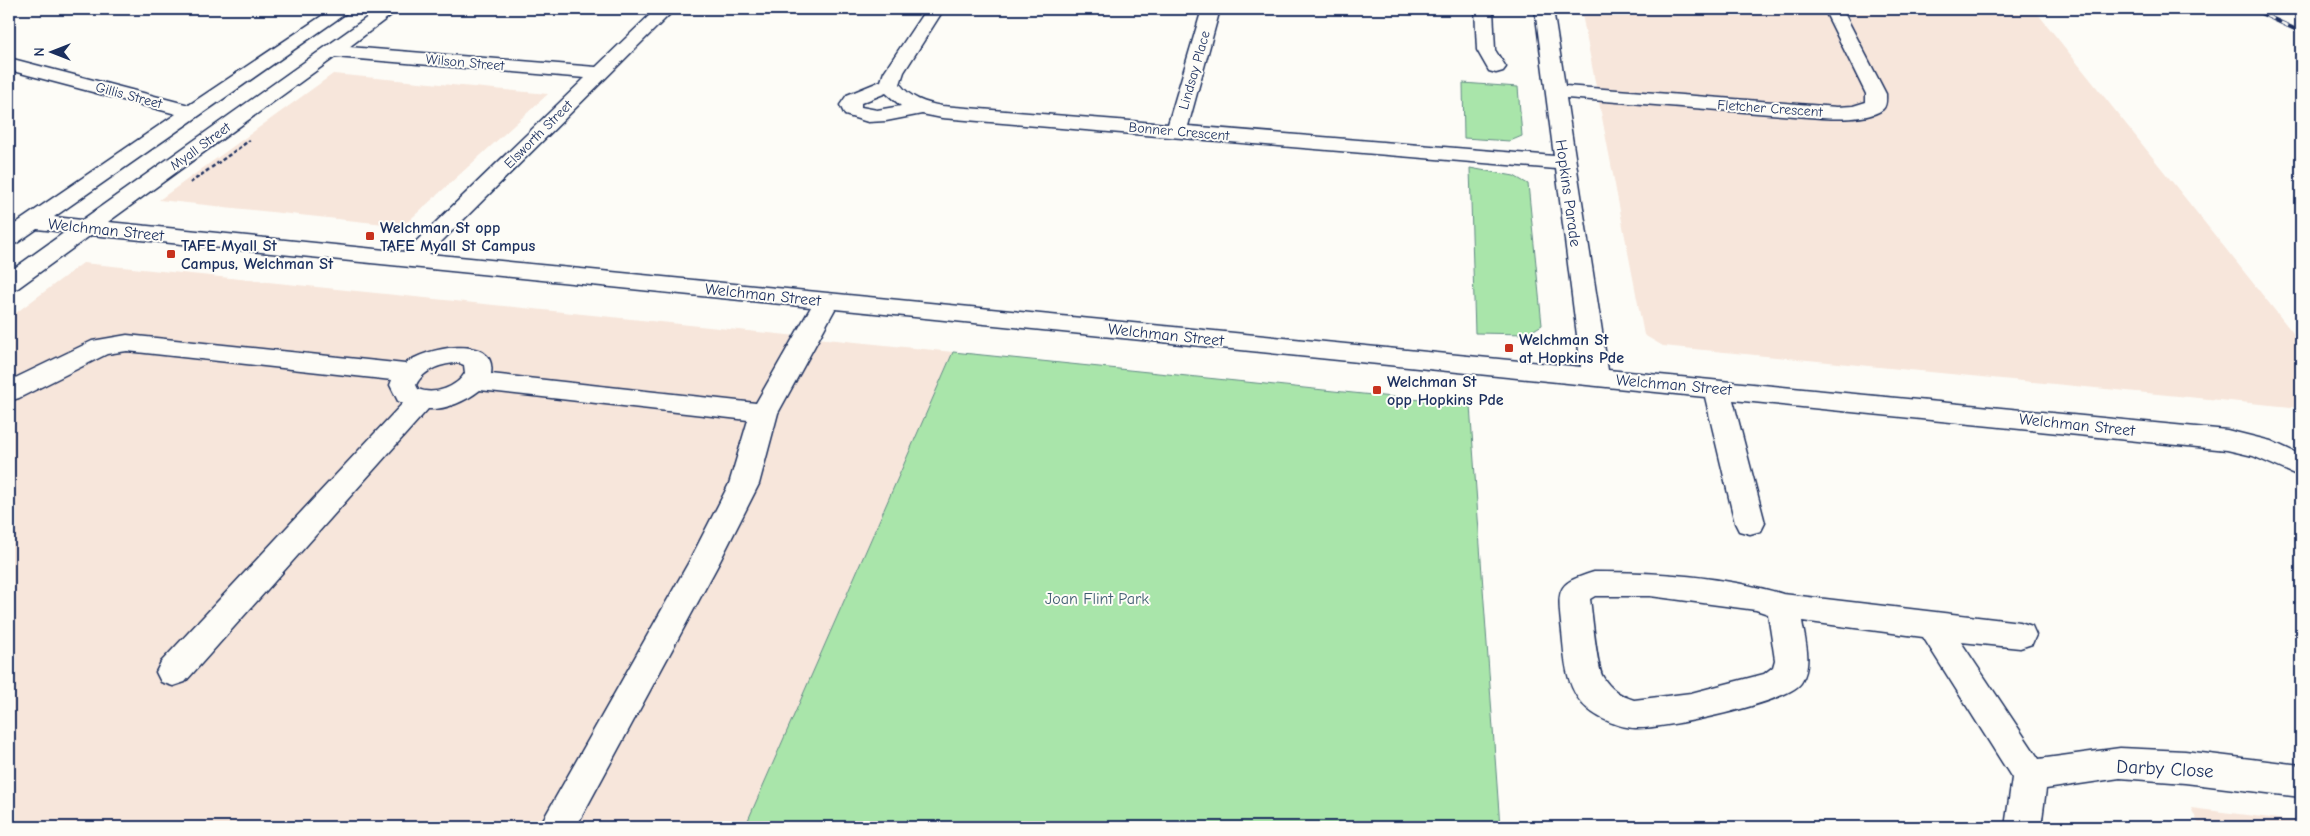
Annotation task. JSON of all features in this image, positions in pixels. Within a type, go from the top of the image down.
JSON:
[{"type":"street","name":"Myall Street","points":[[9,238],[343,9]]},
{"type":"street","name":"Myall Street","points":[[9,282],[390,9]]},
{"type":"street","name":"Elsworth Street","points":[[411,259],[666,9]]},
{"type":"street","points":[[921,108],[872,116],[860,116],[852,112],[850,105],[854,99],[890,84],[894,72],[935,9]]},
{"type":"street","name":"Lindsay Place","points":[[1176,131],[1211,9]]},
{"type":"street","points":[[1484,9],[1486,50],[1496,67]]},
{"type":"street","name":"Hopkins Parade","points":[[1544,9],[1596,377]]},
{"type":"street","name":"Fletcher Crescent","points":[[1556,91],[1813,112],[1841,113],[1863,111],[1876,105],[1876,94],[1833,9]]},
{"type":"street","name":"Wilson Street","points":[[331,51],[599,74]]},
{"type":"street","name":"Gillis Street","points":[[9,64],[192,112]]},
{"type":"street","name":"Bonner Crescent","points":[[890,84],[896,94],[906,102],[921,108],[952,113],[1565,163]]},
{"type":"street","name":"Welchman Street","points":[[33,222],[2227,440],[2261,448],[2299,465]]},
{"type":"street","points":[[557,827],[704,563],[744,484],[764,413],[827,301]]},
{"type":"street","points":[[9,392],[101,347],[127,343],[410,373]]},
{"type":"street","points":[[463,355],[477,361],[480,367],[479,374],[474,381],[450,396],[421,400],[413,398],[404,390],[403,385],[410,373],[428,361],[440,357],[463,355]]},
{"type":"street","points":[[474,381],[764,413]]},
{"type":"street","points":[[1716,388],[1750,524]]},
{"type":"street","points":[[173,672],[421,400]]},
{"type":"street","points":[[1783,606],[1792,660],[1788,675],[1774,685],[1691,707],[1634,714],[1618,709],[1601,700],[1585,680],[1574,597],[1580,589],[1594,584],[1650,584],[1756,598],[1783,606],[1880,617],[1933,626],[2020,635]]},
{"type":"street","points":[[1933,626],[2030,776],[2023,827]]},
{"type":"street","name":"Darby Close","points":[[2030,776],[2120,763],[2185,767],[2301,781]]},
{"type":"shaded area","points":[[1581,9],[2034,9],[2301,343],[2301,408],[1663,346],[1644,335]]},
{"type":"shaded area","points":[[333,74],[548,94],[403,226],[159,200]]},
{"type":"shaded area","points":[[83,263],[953,352],[745,827],[9,827],[9,318]]},
{"type":"shaded area","points":[[2191,808],[2301,822],[2301,827],[2200,827]]},
{"type":"green space","points":[[1463,83],[1518,87],[1522,136],[1510,141],[1464,138]]},
{"type":"green space","points":[[1470,168],[1514,176],[1528,184],[1542,325],[1527,334],[1475,333]]},
{"type":"green space","name":"Joan Flint Park","points":[[953,352],[1470,405],[1500,827],[745,827]]},
{"type":"railway","points":[[2252,9],[2301,32]]},
{"type":"place","name":"Welchman St opp TAFE Myall St Campus","points":[[370,236]]},
{"type":"place","name":"TAFE Myall St Campus, Welchman St","points":[[171,254]]},
{"type":"place","name":"Welchman St at Hopkins Pde","points":[[1509,348]]},
{"type":"place","name":"Welchman St opp Hopkins Pde","points":[[1377,390]]}]
